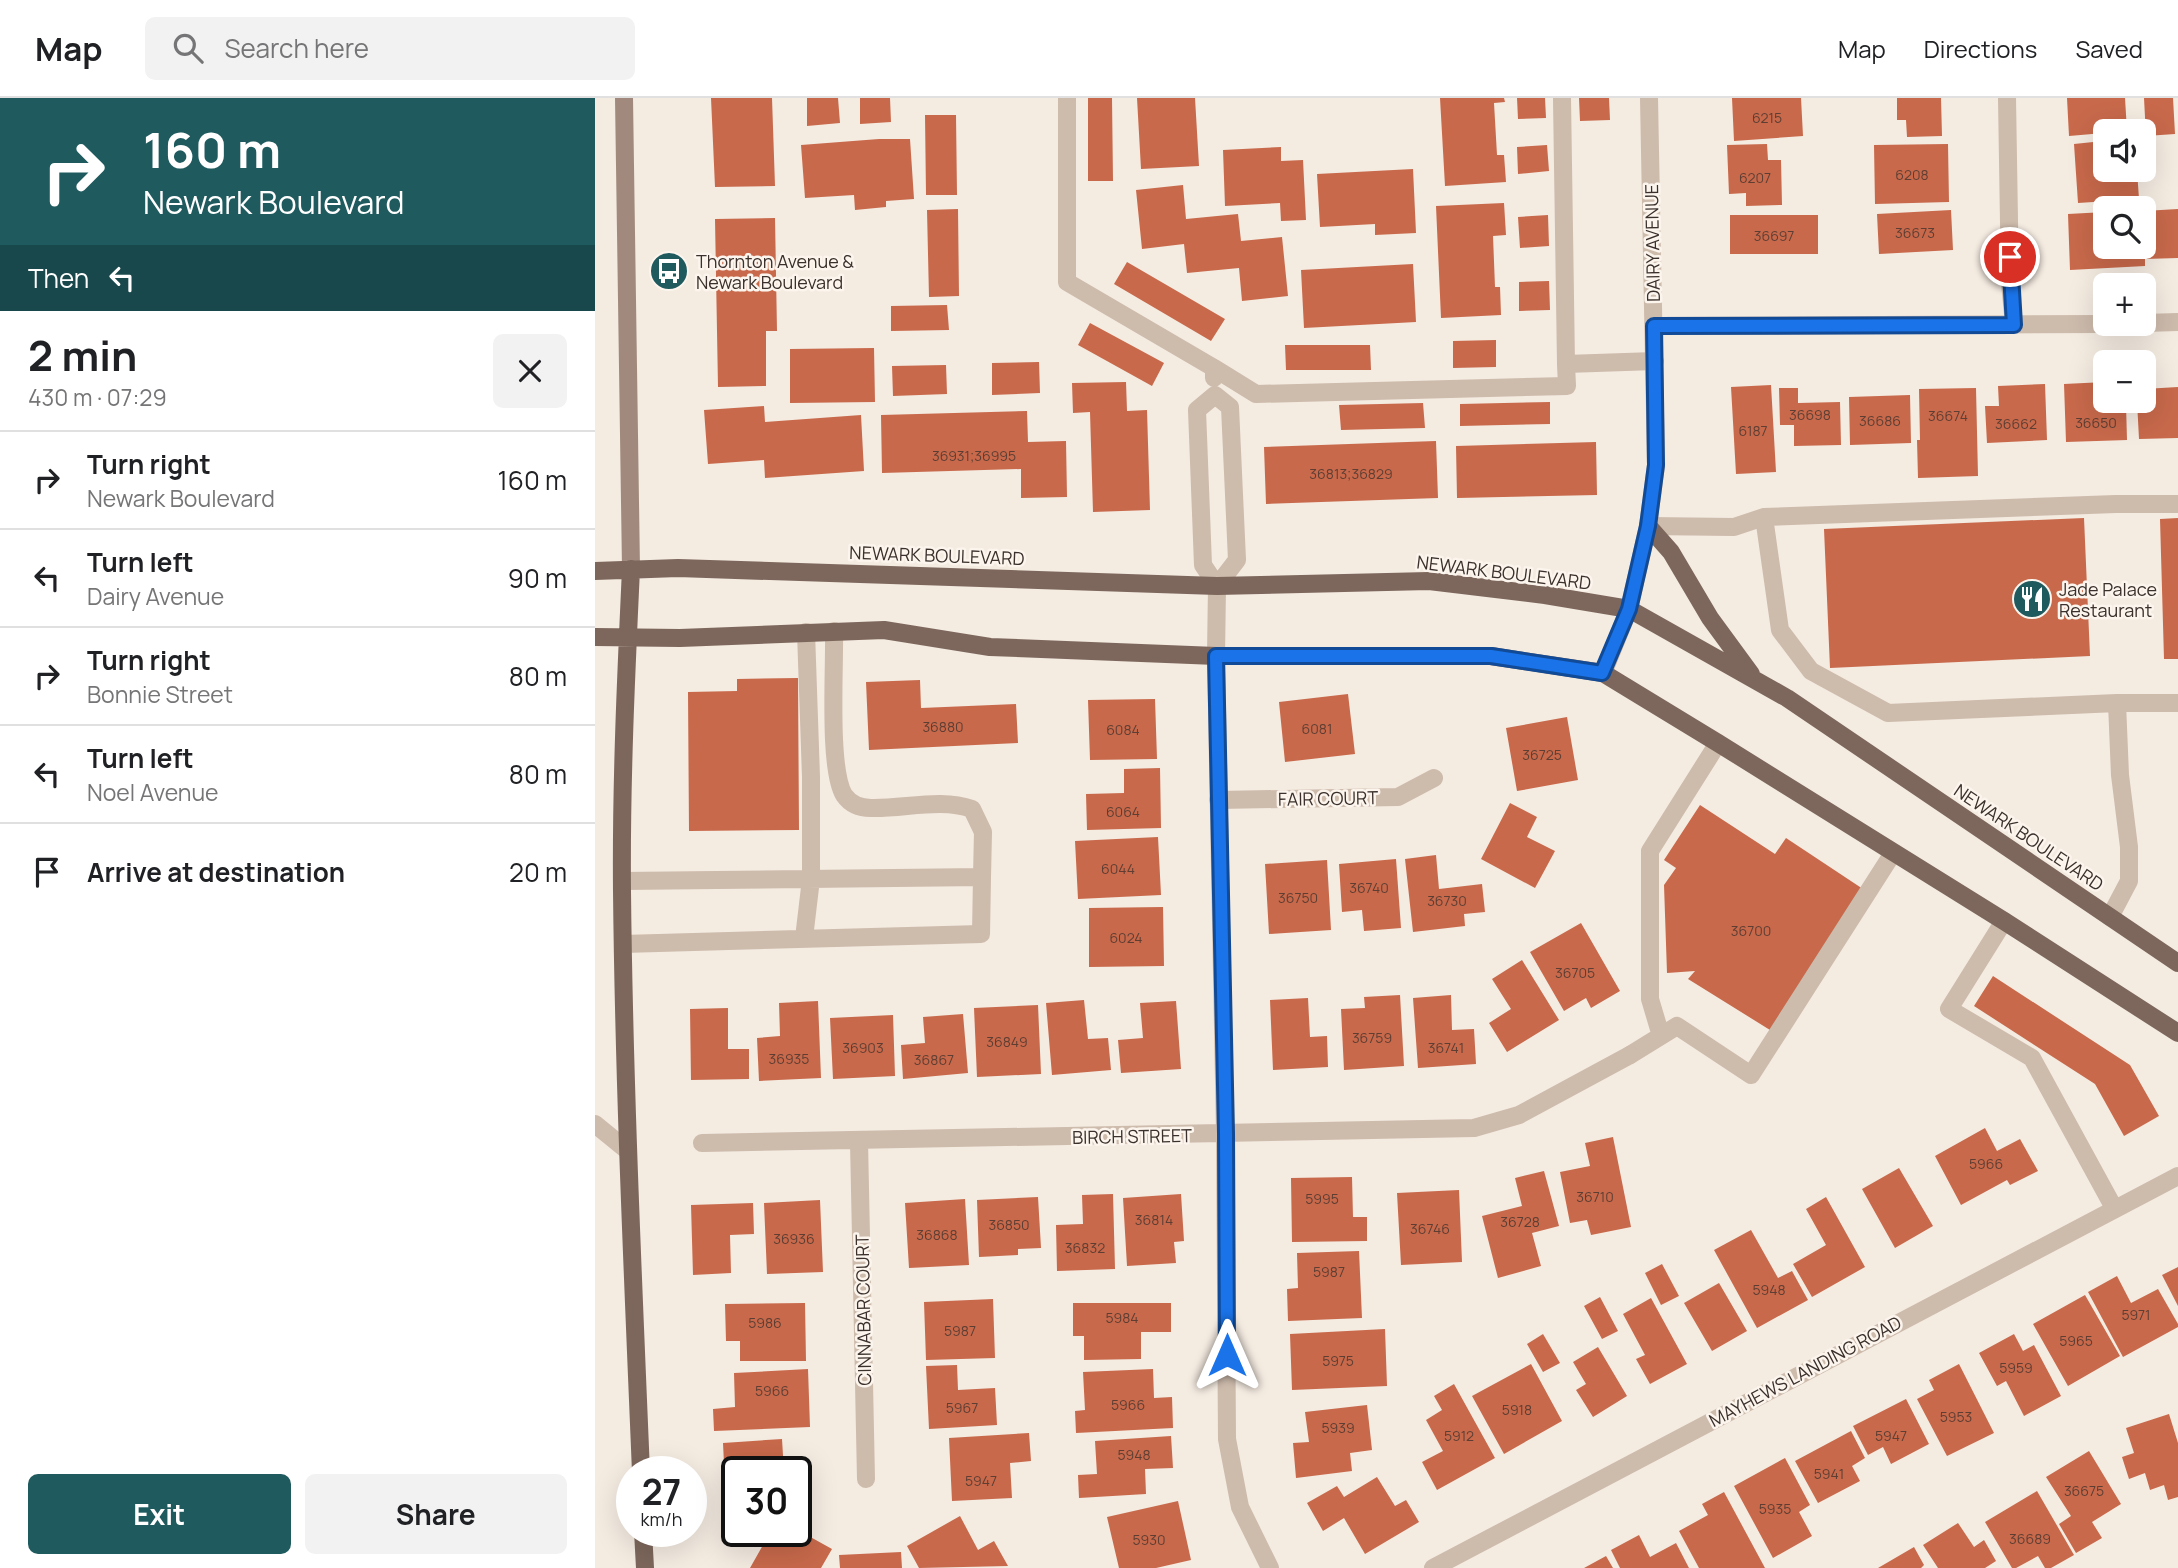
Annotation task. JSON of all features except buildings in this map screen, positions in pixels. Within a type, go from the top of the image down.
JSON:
[{"type":"main road","points":[[624,98],[631,569],[622,881],[628,1151],[640,1456]]},
{"type":"main road","points":[[1648,526],[1671,552],[1710,618],[1755,680]]},
{"type":"main road","name":"NEWARK BOULEVARD","points":[[595,571],[678,568],[850,572],[1217,586],[1429,581],[1545,595],[1629,609],[1787,698],[2178,963]]},
{"type":"main road","points":[[595,637],[680,638],[884,630],[990,647],[1216,656],[1491,656],[1602,673],[2004,921],[2178,1034]]},
{"type":"main road","points":[[644,1547],[645,1568]]},
{"type":"street","points":[[1067,98],[1067,282],[1256,394],[1567,386],[1562,98]]},
{"type":"street","name":"DAIRY AVENUE","points":[[1602,673],[1629,609],[1648,526],[1656,465],[1649,98]]},
{"type":"street","points":[[2007,98],[2010,284],[2014,325]]},
{"type":"street","points":[[2156,323],[2178,322]]},
{"type":"street","points":[[1654,326],[2093,324]]},
{"type":"street","points":[[1566,364],[1655,361]]},
{"type":"street","points":[[1214,368],[1215,395],[1230,407],[1237,559],[1217,586]]},
{"type":"street","points":[[1215,395],[1197,410],[1203,565],[1217,586],[1218,800],[1226,1133],[1227,1439],[1240,1507],[1270,1568]]},
{"type":"street","points":[[1648,526],[1734,527],[1764,517],[2178,504]]},
{"type":"street","points":[[1764,517],[1780,630],[1811,671],[1888,713],[2117,703],[2178,703]]},
{"type":"street","points":[[623,944],[981,934],[983,832],[972,809],[957,804],[869,808],[853,806],[844,794],[835,769],[834,631]]},
{"type":"street","points":[[804,938],[811,879],[806,632]]},
{"type":"street","points":[[2110,917],[2129,881],[2129,846],[2120,775],[2117,703]]},
{"type":"street","points":[[1718,743],[1650,851],[1650,999],[1661,1036],[1678,1026],[1751,1075],[1893,853]]},
{"type":"street","name":"FAIR COURT","points":[[1218,800],[1398,796],[1434,778]]},
{"type":"street","points":[[622,881],[982,877]]},
{"type":"street","points":[[2004,921],[1949,1009],[2032,1058],[2114,1208]]},
{"type":"street","name":"BIRCH STREET","points":[[702,1143],[1473,1128],[1519,1115],[1661,1036]]},
{"type":"street","points":[[595,1124],[628,1151]]},
{"type":"street","name":"CINNABAR COURT","points":[[859,1141],[866,1479]]},
{"type":"street","name":"MAYHEWS LANDING ROAD","points":[[1433,1568],[2178,1175]]},
{"type":"place","name":"Thornton Avenue & Newark Boulevard","points":[[669,271]]},
{"type":"place","name":"Jade Palace Restaurant","points":[[2032,599]]},
{"type":"route","points":[[1227,1355],[1226,1133],[1216,656],[1491,656],[1602,673],[1629,609],[1648,526],[1656,465],[1654,326],[2014,325],[2010,257]]}]
